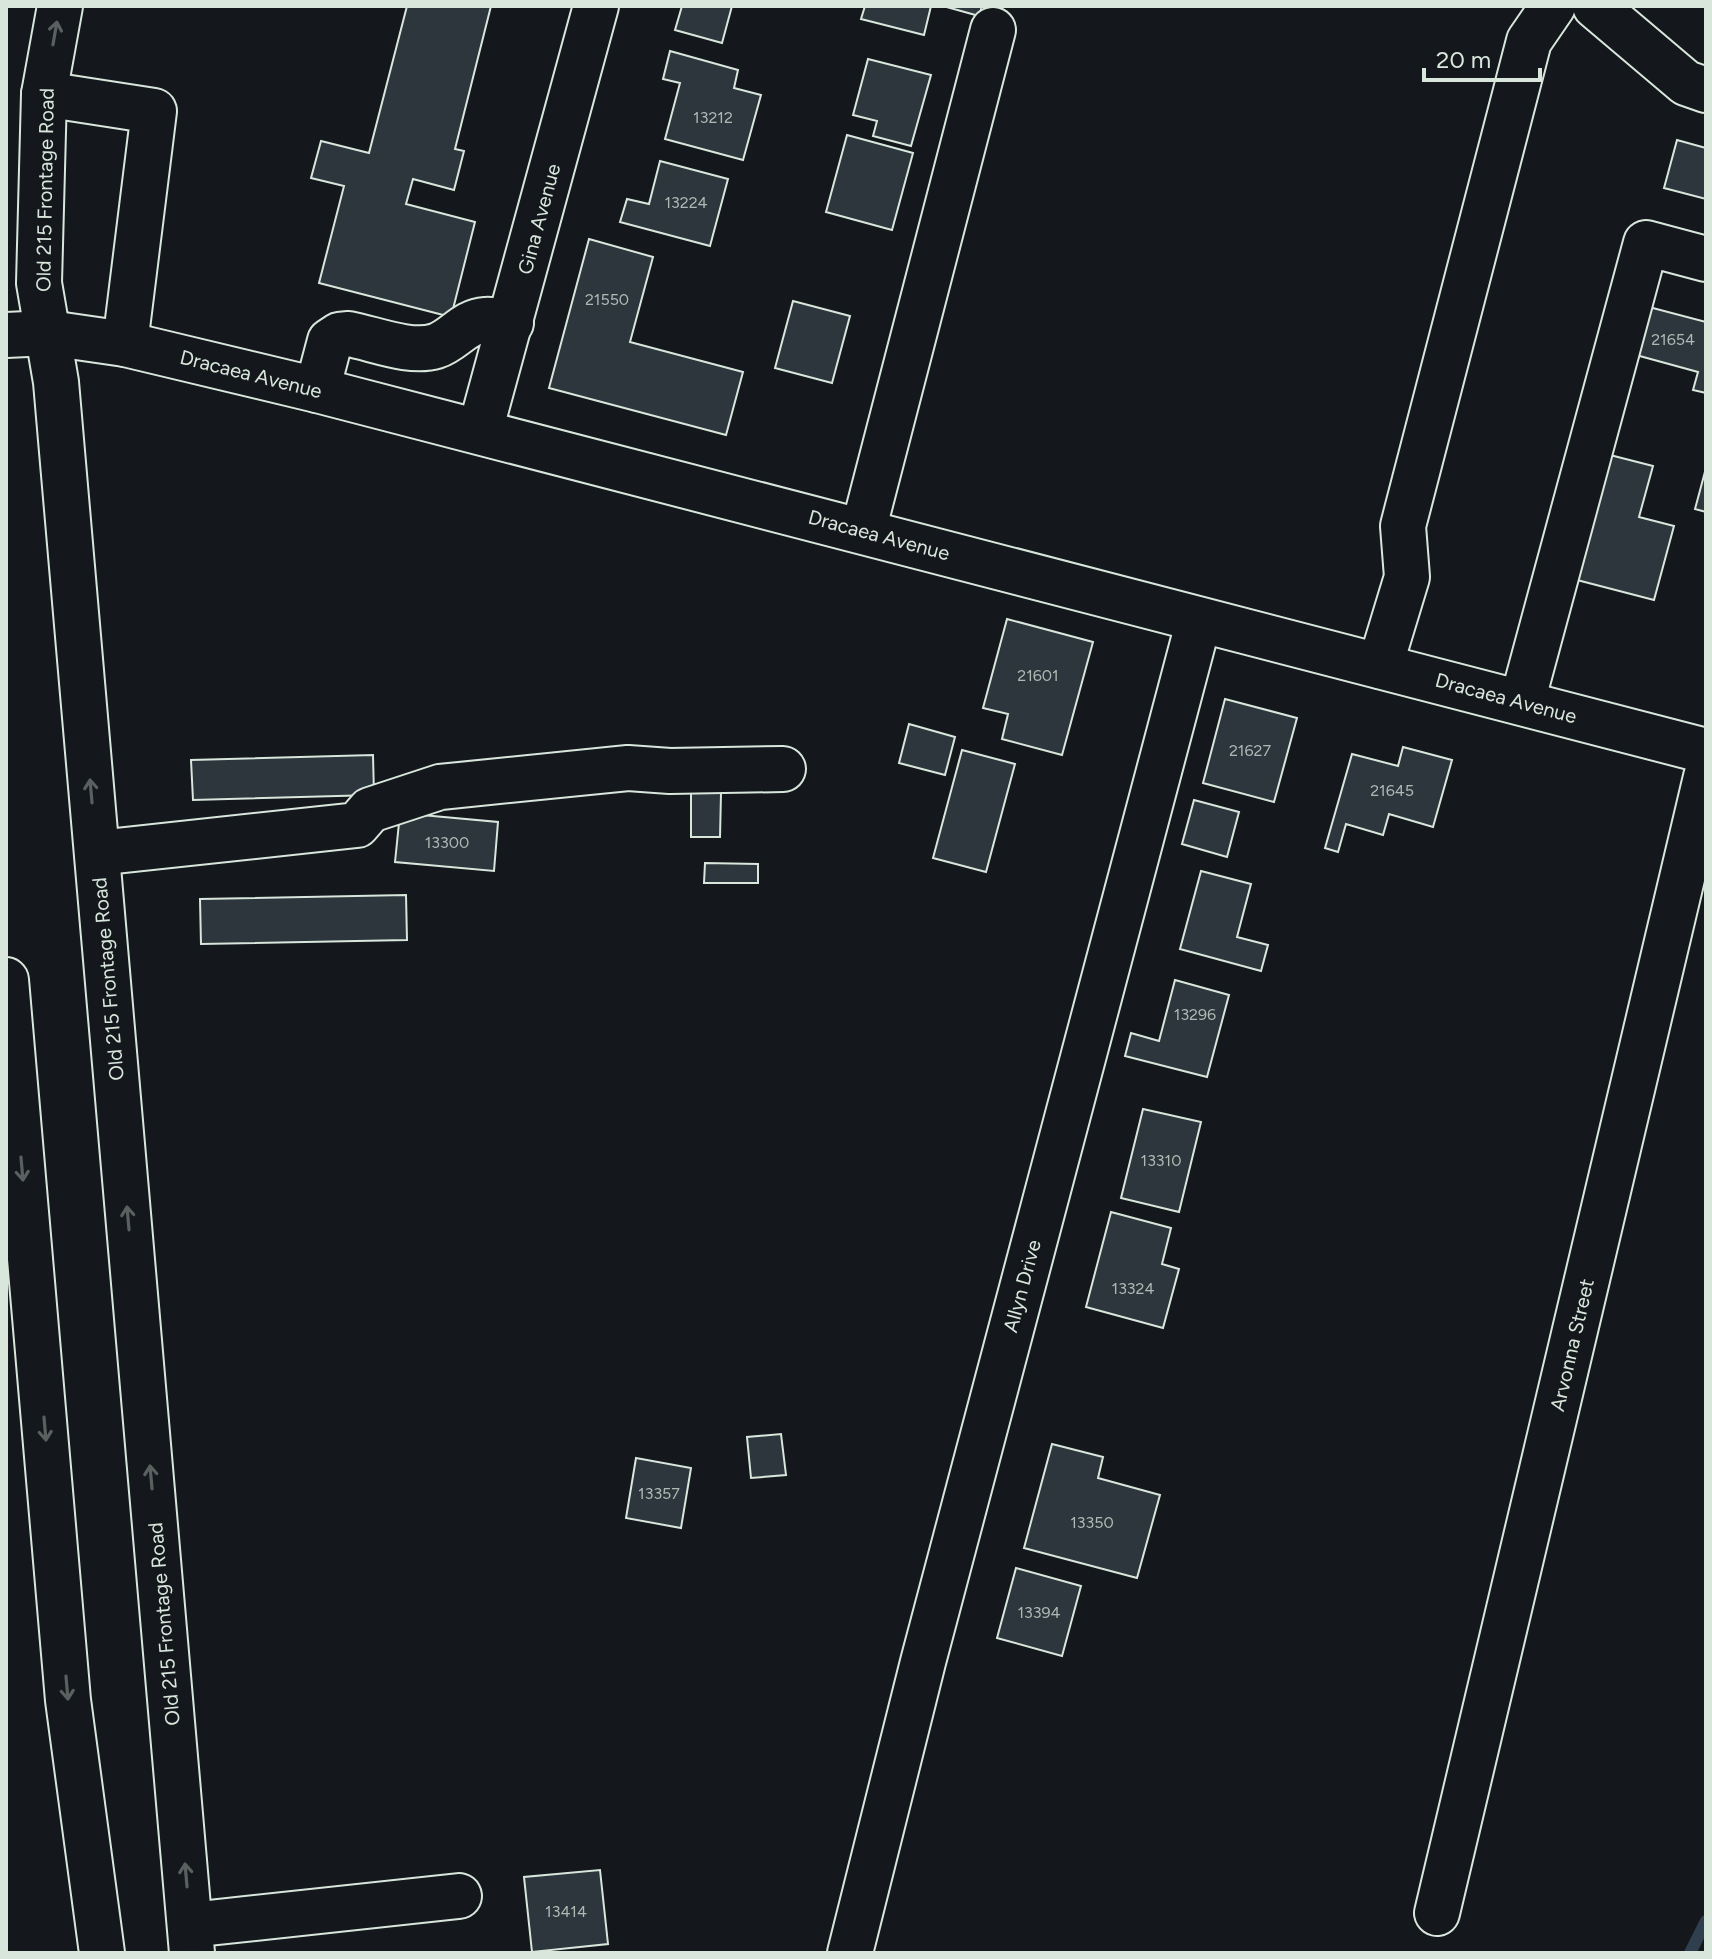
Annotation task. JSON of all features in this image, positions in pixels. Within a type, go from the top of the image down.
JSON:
[{"type":"street","name":"Old 215 Frontage Road","points":[[60,6],[44,94],[39,283],[56,382],[191,1939]]},
{"type":"street","name":"Gina Avenue","points":[[480,431],[596,6]]},
{"type":"street","points":[[1380,666],[1407,577],[1403,526],[1529,41],[1553,6]]},
{"type":"street","points":[[1595,6],[1686,83],[1706,90]]},
{"type":"street","points":[[863,531],[993,30]]},
{"type":"street","points":[[44,94],[154,111],[125,344]]},
{"type":"street","points":[[1522,702],[1646,243],[1706,259]]},
{"type":"street","points":[[317,390],[330,341],[339,335],[349,334],[420,349],[451,339],[470,323],[486,320],[511,323]]},
{"type":"street","name":"Dracaea Avenue","points":[[6,335],[49,333],[125,344],[317,390],[1706,751]]},
{"type":"street","name":"Allyn Drive","points":[[850,1953],[927,1646],[1199,620]]},
{"type":"street","points":[[97,853],[357,825],[370,810],[440,787],[628,768],[670,771],[783,769]]},
{"type":"street","name":"Arvonna Street","points":[[1437,1913],[1706,777]]},
{"type":"street","points":[[6,980],[68,1700],[102,1953]]},
{"type":"street","points":[[191,1939],[459,1896]]},
{"type":"building","points":[[407,6],[491,6],[455,149],[464,151],[454,190],[413,179],[406,204],[475,222],[451,317],[319,283],[344,186],[311,178],[321,141],[369,153]]},
{"type":"building","points":[[682,6],[732,6],[722,43],[675,30]]},
{"type":"building","points":[[865,6],[931,6],[924,35],[861,19]]},
{"type":"building","points":[[943,6],[982,6],[979,16]]},
{"type":"building","points":[[670,51],[738,70],[734,88],[761,95],[743,160],[665,139],[680,83],[663,79]]},
{"type":"building","points":[[868,59],[931,75],[911,146],[873,136],[877,121],[853,115]]},
{"type":"building","points":[[847,135],[913,153],[892,230],[826,212]]},
{"type":"building","points":[[1677,140],[1706,148],[1706,199],[1664,188]]},
{"type":"building","points":[[660,161],[728,179],[710,246],[620,222],[627,199],[649,204]]},
{"type":"building","points":[[589,239],[653,257],[630,342],[743,372],[726,435],[549,388]]},
{"type":"building","points":[[793,301],[850,316],[832,383],[775,368]]},
{"type":"building","points":[[1649,307],[1706,322],[1706,393],[1693,390],[1698,372],[1636,355]]},
{"type":"building","points":[[1610,455],[1653,466],[1639,517],[1674,526],[1654,600],[1577,580]]},
{"type":"building","points":[[1706,468],[1706,512],[1695,509]]},
{"type":"building","points":[[1007,619],[1093,642],[1062,755],[1002,739],[1008,714],[983,708]]},
{"type":"building","points":[[1225,699],[1297,718],[1274,802],[1203,783]]},
{"type":"building","points":[[909,724],[955,737],[945,775],[899,763]]},
{"type":"building","points":[[1403,747],[1452,760],[1433,827],[1389,814],[1383,835],[1346,824],[1338,852],[1325,848],[1352,754],[1398,766]]},
{"type":"building","points":[[962,750],[1015,764],[986,872],[933,858]]},
{"type":"building","points":[[373,755],[374,795],[193,800],[191,760]]},
{"type":"building","points":[[691,793],[721,793],[720,837],[691,837]]},
{"type":"building","points":[[1194,800],[1239,812],[1227,857],[1182,844]]},
{"type":"building","points":[[400,813],[498,822],[494,871],[395,862]]},
{"type":"building","points":[[705,863],[758,864],[758,883],[704,883]]},
{"type":"building","points":[[1201,871],[1251,884],[1237,937],[1268,945],[1261,971],[1180,949]]},
{"type":"building","points":[[406,895],[407,940],[201,944],[200,899]]},
{"type":"building","points":[[1175,980],[1229,995],[1207,1077],[1125,1056],[1131,1033],[1159,1041]]},
{"type":"building","points":[[1143,1109],[1201,1122],[1179,1212],[1121,1198]]},
{"type":"building","points":[[1111,1212],[1171,1228],[1162,1264],[1179,1269],[1163,1328],[1086,1307]]},
{"type":"building","points":[[781,1434],[786,1475],[751,1478],[747,1437]]},
{"type":"building","points":[[1052,1444],[1103,1457],[1098,1478],[1160,1495],[1137,1578],[1024,1548]]},
{"type":"building","points":[[636,1458],[691,1468],[681,1528],[626,1518]]},
{"type":"building","points":[[1016,1568],[1081,1586],[1062,1656],[997,1638]]},
{"type":"building","points":[[600,1870],[608,1944],[532,1952],[524,1877]]},
{"type":"waterway","points":[[1690,1953],[1706,1921]]}]
